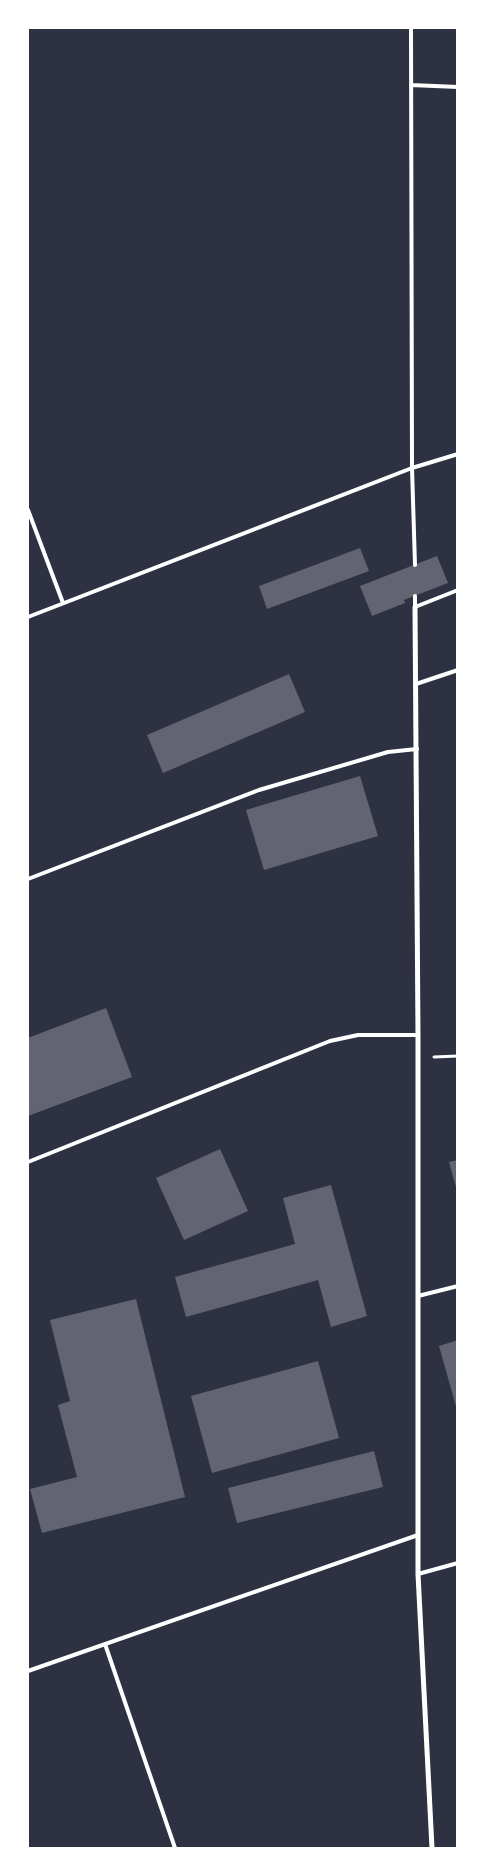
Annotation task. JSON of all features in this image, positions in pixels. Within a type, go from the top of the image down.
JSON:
[{"type":"street","points":[[415,607],[418,1035],[418,1574],[432,1848]]},
{"type":"lane","points":[[411,28],[412,468],[415,565]]},
{"type":"lane","points":[[411,85],[458,87]]},
{"type":"lane","points":[[28,617],[412,468],[458,454]]},
{"type":"lane","points":[[28,510],[63,602]]},
{"type":"lane","points":[[415,596],[415,607],[458,590]]},
{"type":"lane","points":[[416,684],[458,670]]},
{"type":"lane","points":[[28,879],[259,790],[388,752],[417,749]]},
{"type":"lane","points":[[28,1162],[330,1041],[358,1036],[418,1035]]},
{"type":"lane","points":[[418,1296],[458,1286]]},
{"type":"lane","points":[[28,1671],[418,1535]]},
{"type":"lane","points":[[418,1574],[458,1564]]},
{"type":"lane","points":[[105,1644],[175,1848]]},
{"type":"path","points":[[418,1057],[458,1056]]},
{"type":"building","points":[[360,548],[369,571],[267,609],[259,586]]},
{"type":"building","points":[[437,556],[448,583],[404,600],[405,603],[372,616],[360,586]]},
{"type":"building","points":[[289,674],[305,712],[163,773],[147,735]]},
{"type":"building","points":[[360,776],[378,836],[264,870],[246,810]]},
{"type":"building","points":[[106,1008],[132,1077],[28,1116],[28,1038]]},
{"type":"building","points":[[220,1149],[248,1211],[184,1240],[156,1178]]},
{"type":"building","points":[[458,1160],[458,1191],[457,1191],[449,1162]]},
{"type":"building","points":[[331,1185],[367,1316],[331,1327],[318,1280],[186,1317],[175,1277],[295,1244],[283,1198]]},
{"type":"building","points":[[136,1299],[185,1497],[42,1533],[30,1489],[77,1477],[58,1405],[70,1401],[50,1320]]},
{"type":"building","points":[[458,1340],[458,1410],[457,1410],[439,1346]]},
{"type":"building","points":[[318,1361],[339,1438],[212,1473],[191,1396]]},
{"type":"building","points":[[374,1451],[383,1487],[237,1523],[228,1488]]}]
